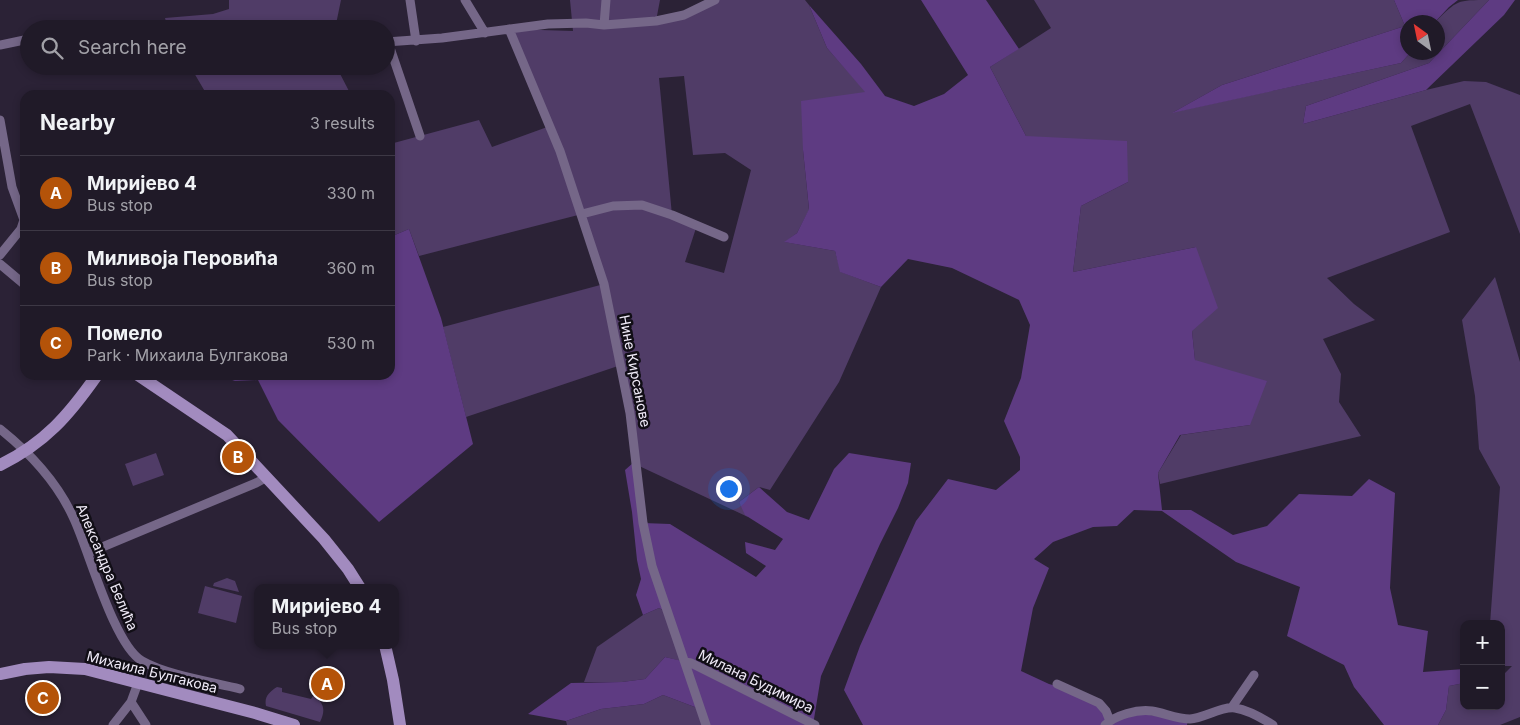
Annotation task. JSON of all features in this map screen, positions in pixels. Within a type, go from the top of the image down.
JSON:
[{"type":"street","points":[[410,0],[416,41]]},
{"type":"street","points":[[465,0],[485,33]]},
{"type":"street","points":[[604,25],[606,0]]},
{"type":"street","points":[[395,42],[416,41],[548,24],[631,24],[672,19],[715,0]]},
{"type":"street","name":"Нине Кирсанове","points":[[509,29],[560,151],[604,284],[629,403],[646,542],[652,566],[706,725]]},
{"type":"street","points":[[0,45],[20,41]]},
{"type":"street","points":[[395,65],[420,136]]},
{"type":"street","points":[[0,120],[12,187],[20,207]]},
{"type":"street","points":[[582,214],[613,206],[642,205],[672,215],[724,237]]},
{"type":"street","points":[[0,255],[20,230]]},
{"type":"street","points":[[0,264],[20,281]]},
{"type":"street","points":[[0,465],[43,439],[80,399],[93,380]]},
{"type":"street","points":[[146,380],[220,429],[267,477],[333,550],[357,584]]},
{"type":"street","name":"Александра Белића","points":[[0,429],[26,451],[56,488],[74,517],[116,627],[125,644],[136,656],[166,671],[240,690]]},
{"type":"street","points":[[88,553],[257,483],[267,477]]},
{"type":"street","points":[[386,649],[400,725]]},
{"type":"street","name":"Милана Будимира","points":[[685,662],[815,725]]},
{"type":"street","name":"Михаила Булгакова","points":[[0,674],[49,667],[85,669],[294,725]]},
{"type":"street","points":[[1232,707],[1254,675]]},
{"type":"street","points":[[112,725],[131,702],[138,683]]},
{"type":"street","points":[[1057,684],[1098,703],[1106,712],[1107,723],[1130,713],[1150,711],[1188,719],[1232,707],[1242,709],[1273,725]]},
{"type":"street","points":[[131,702],[146,725]]},
{"type":"shaded area","points":[[229,0],[341,0],[337,20],[166,20],[165,18],[213,14],[229,9]]},
{"type":"shaded area","points":[[570,0],[660,0],[656,21],[715,0],[805,0],[809,5],[827,48],[866,92],[803,150],[809,210],[797,233],[785,242],[835,251],[841,272],[881,287],[839,382],[770,490],[759,487],[739,502],[748,517],[637,465],[621,365],[466,417],[443,327],[604,284],[582,214],[419,256],[409,229],[395,235],[395,143],[479,120],[492,147],[550,126],[509,29],[573,31]],"holes":[[[684,76],[693,155],[725,153],[751,170],[724,273],[685,262],[697,225],[672,215],[659,78]]]},
{"type":"shaded area","points":[[921,0],[986,0],[1019,49],[990,67],[1026,136],[1127,141],[1128,182],[1081,206],[1073,272],[1196,247],[1218,308],[1192,331],[1195,360],[1267,381],[1250,425],[1180,435],[1158,473],[1162,510],[1191,510],[1233,535],[1267,526],[1299,494],[1352,496],[1369,479],[1395,493],[1390,588],[1398,625],[1428,631],[1423,672],[1460,669],[1460,684],[1449,686],[1446,710],[1438,725],[1384,725],[1354,687],[1344,665],[1287,636],[1300,587],[1236,562],[1162,511],[1134,510],[1117,526],[1093,527],[1053,542],[1034,559],[1049,568],[1033,608],[1021,671],[1099,703],[1110,720],[1130,713],[1188,719],[1187,725],[863,725],[844,690],[860,646],[916,521],[948,479],[996,490],[1020,470],[1020,457],[1004,421],[1021,378],[1030,325],[1019,300],[952,268],[908,259],[881,287],[840,272],[835,251],[784,242],[797,233],[809,209],[803,150],[801,101],[865,92],[827,48],[809,5],[861,64],[885,96],[914,106],[944,94],[968,75]]},
{"type":"shaded area","points":[[1034,0],[1394,0],[1400,15],[1400,28],[1222,85],[1174,112],[1401,63],[1404,60],[1432,60],[1429,63],[1306,106],[1303,124],[1464,81],[1486,82],[1520,95],[1520,234],[1470,104],[1411,126],[1450,232],[1327,278],[1354,304],[1375,320],[1323,339],[1341,374],[1339,402],[1361,436],[1160,484],[1158,473],[1181,435],[1250,425],[1195,360],[1192,331],[1196,247],[1073,272],[1081,206],[1128,182],[1026,136],[990,67],[1051,28]]},
{"type":"shaded area","points":[[1394,0],[1458,0],[1442,15],[1400,15]]},
{"type":"shaded area","points":[[1489,0],[1445,46],[1445,15],[1442,15],[1453,5],[1463,1]]},
{"type":"shaded area","points":[[1489,0],[1515,0],[1504,15],[1426,90],[1303,124],[1306,106],[1429,63],[1432,60],[1445,60],[1445,46]]},
{"type":"shaded area","points":[[1400,28],[1400,60],[1404,60],[1401,63],[1172,113],[1222,85]]},
{"type":"shaded area","points":[[195,75],[341,75],[348,90],[204,90]]},
{"type":"shaded area","points":[[409,229],[441,318],[473,444],[379,522],[278,420],[258,380],[395,380],[395,235]]},
{"type":"shaded area","points":[[1495,277],[1520,362],[1520,717],[1500,725],[1438,725],[1446,710],[1449,686],[1460,684],[1460,710],[1505,710],[1505,673],[1512,666],[1505,666],[1505,620],[1490,620],[1500,487],[1479,449],[1475,396],[1462,320]]},
{"type":"shaded area","points":[[156,453],[164,475],[133,486],[125,464]]},
{"type":"shaded area","points":[[849,453],[911,463],[908,483],[898,508],[821,676],[813,725],[707,725],[700,709],[663,695],[644,704],[601,709],[566,721],[528,714],[571,683],[622,682],[645,679],[665,657],[691,663],[681,649],[667,612],[659,608],[643,615],[636,595],[641,579],[625,470],[633,463],[643,523],[670,524],[756,577],[766,566],[746,553],[745,542],[775,550],[783,539],[745,515],[739,502],[759,487],[787,512],[809,520],[834,469]]},
{"type":"shaded area","points":[[227,578],[235,581],[239,592],[213,586],[214,583]]},
{"type":"shaded area","points":[[205,586],[242,596],[236,623],[198,613]]},
{"type":"shaded area","points":[[659,608],[667,612],[685,662],[665,657],[645,679],[622,682],[584,682],[597,647],[643,615]]},
{"type":"shaded area","points":[[277,687],[282,688],[282,692],[311,699],[313,696],[317,698],[323,707],[320,722],[266,706],[268,695]]},
{"type":"shaded area","points":[[663,695],[700,709],[706,725],[567,725],[566,721],[601,709],[644,704]]},
{"type":"place","name":"Миливоја Перовића","points":[[238,457]]},
{"type":"place","name":"Миријево 4","points":[[327,684]]},
{"type":"place","name":"Помело","points":[[43,698]]}]
